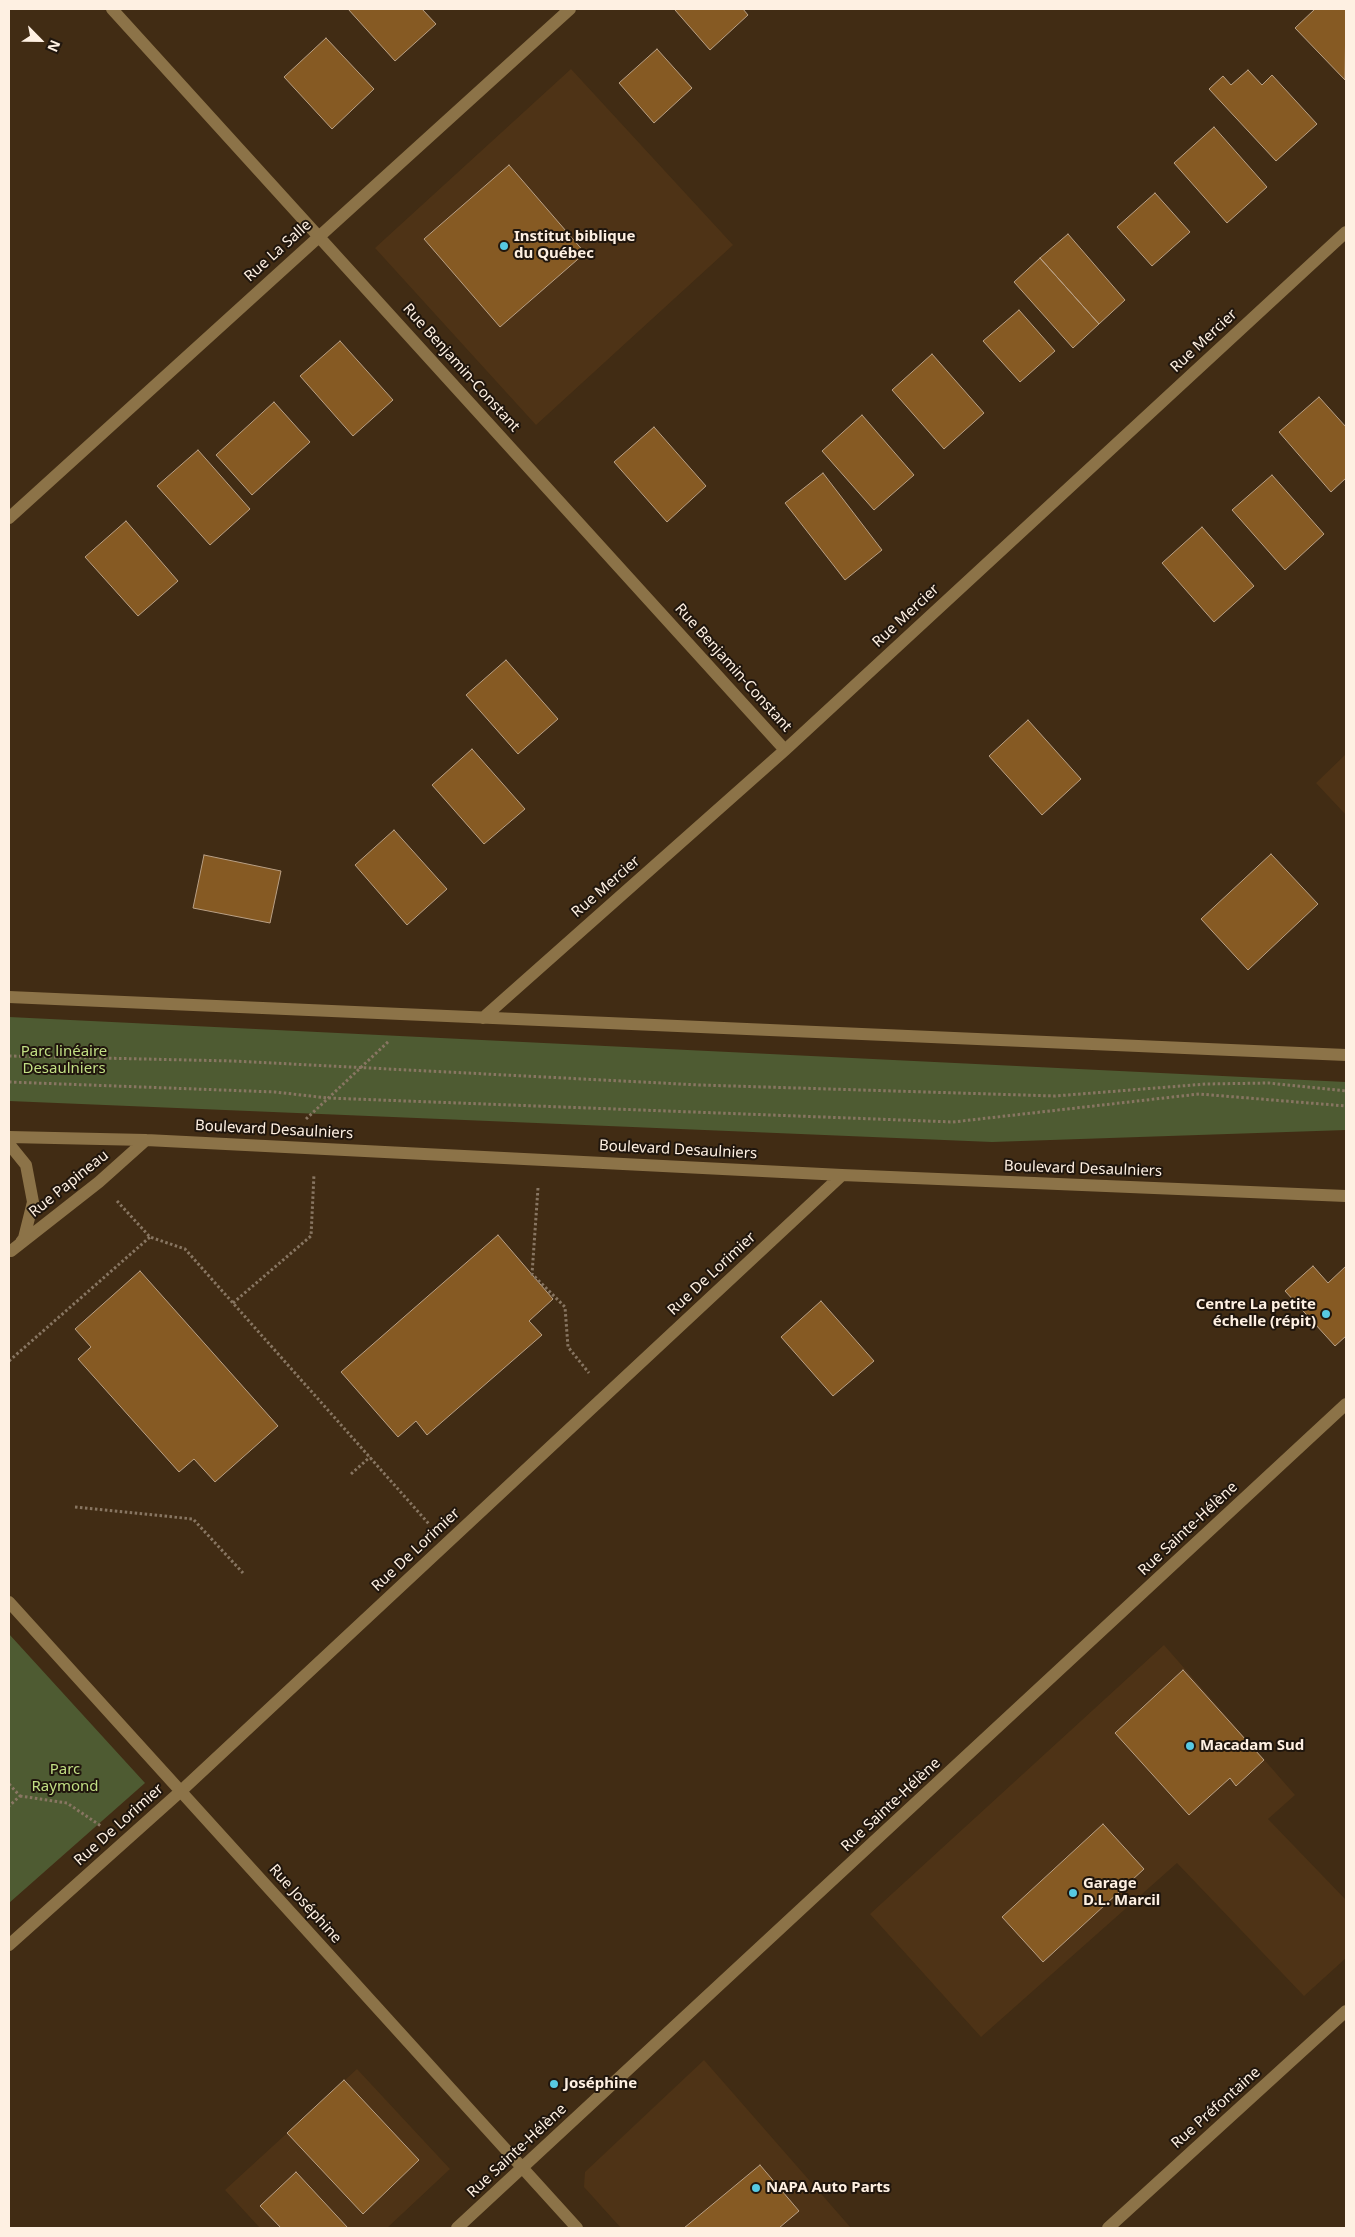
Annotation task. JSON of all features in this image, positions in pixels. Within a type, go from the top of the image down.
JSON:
[{"type":"street","name":"Rue Benjamin-Constant","points":[[112,9],[785,750]]},
{"type":"street","name":"Rue La Salle","points":[[9,518],[570,9]]},
{"type":"street","name":"Rue Mercier","points":[[483,1018],[785,750],[1346,232]]},
{"type":"street","points":[[9,996],[1346,1055]]},
{"type":"street","name":"Boulevard Desaulniers","points":[[9,1137],[146,1140],[842,1175],[1346,1196]]},
{"type":"street","name":"Rue Papineau","points":[[10,1252],[99,1182],[146,1140]]},
{"type":"street","name":"Rue Papineau","points":[[9,1144],[26,1165],[33,1202],[24,1238],[10,1252]]},
{"type":"street","name":"Rue De Lorimier","points":[[9,1945],[180,1791],[842,1175]]},
{"type":"street","name":"Rue Sainte-Hélène","points":[[457,2228],[523,2169],[1346,1404]]},
{"type":"street","name":"Rue Joséphine","points":[[9,1602],[577,2228]]},
{"type":"street","name":"Rue Préfontaine","points":[[1108,2228],[1346,2011]]},
{"type":"path","points":[[279,1147],[416,1015]]},
{"type":"path","points":[[9,1056],[233,1061],[700,1085],[1055,1096],[1206,1084],[1269,1083],[1346,1091]]},
{"type":"path","points":[[9,1082],[275,1092],[328,1098],[953,1122],[1200,1094],[1346,1106]]},
{"type":"path","points":[[233,1303],[311,1236],[315,1149]]},
{"type":"path","points":[[540,1160],[532,1274],[565,1307],[568,1347],[606,1394]]},
{"type":"path","points":[[99,1182],[150,1237],[185,1248],[446,1543]]},
{"type":"path","points":[[9,1361],[150,1237]]},
{"type":"path","points":[[350,1474],[370,1457]]},
{"type":"path","points":[[75,1507],[193,1520],[243,1573]]},
{"type":"path","points":[[9,1784],[20,1796],[67,1803],[125,1841]]},
{"type":"path","points":[[9,1806],[20,1796]]},
{"type":"shaded area","points":[[571,69],[733,245],[536,425],[375,248]]},
{"type":"shaded area","points":[[1346,754],[1346,815],[1316,783]]},
{"type":"shaded area","points":[[1164,1645],[1295,1795],[1268,1819],[1346,1900],[1346,1958],[1304,1996],[1177,1863],[981,2037],[870,1914]]},
{"type":"shaded area","points":[[704,2060],[851,2228],[621,2228],[584,2187],[585,2172]]},
{"type":"shaded area","points":[[357,2069],[450,2169],[387,2228],[260,2228],[225,2190]]},
{"type":"green space","name":"Parc linéaire Desaulniers","points":[[9,1017],[1346,1082],[1346,1130],[992,1142],[9,1101]]},
{"type":"green space","name":"Parc Raymond","points":[[9,1634],[145,1783],[9,1903]]},
{"type":"building","points":[[348,9],[422,9],[436,24],[395,61]]},
{"type":"building","points":[[743,9],[748,15],[710,50],[675,10]]},
{"type":"building","points":[[1315,9],[1346,9],[1345,80],[1295,28]]},
{"type":"building","points":[[326,38],[374,89],[332,129],[284,77]]},
{"type":"building","points":[[657,49],[692,88],[654,123],[619,83]]},
{"type":"building","points":[[1248,70],[1262,85],[1272,75],[1317,124],[1276,161],[1209,89],[1223,76],[1231,85]]},
{"type":"building","points":[[1214,127],[1267,187],[1227,223],[1174,163]]},
{"type":"building","name":"Institut biblique du Québec","points":[[509,165],[585,253],[500,327],[424,239]]},
{"type":"building","points":[[1155,193],[1190,232],[1152,266],[1117,227]]},
{"type":"building","points":[[1068,234],[1125,300],[1099,324],[1040,258]]},
{"type":"building","points":[[1040,258],[1099,324],[1073,348],[1014,282]]},
{"type":"building","points":[[1019,310],[1055,351],[1020,382],[983,341]]},
{"type":"building","points":[[340,341],[393,400],[353,436],[300,376]]},
{"type":"building","points":[[932,354],[984,413],[944,449],[892,390]]},
{"type":"building","points":[[1319,397],[1346,427],[1346,478],[1331,492],[1279,432]]},
{"type":"building","points":[[274,402],[310,442],[252,495],[216,455]]},
{"type":"building","points":[[862,415],[914,475],[874,510],[822,451]]},
{"type":"building","points":[[654,427],[706,486],[667,522],[614,462]]},
{"type":"building","points":[[198,450],[250,509],[210,545],[157,486]]},
{"type":"building","points":[[823,473],[882,550],[845,580],[785,503]]},
{"type":"building","points":[[1272,475],[1324,534],[1285,570],[1232,510]]},
{"type":"building","points":[[126,521],[178,581],[138,616],[85,557]]},
{"type":"building","points":[[1202,527],[1254,586],[1214,622],[1162,563]]},
{"type":"building","points":[[506,660],[558,719],[518,754],[466,695]]},
{"type":"building","points":[[1028,720],[1081,779],[1042,815],[989,756]]},
{"type":"building","points":[[472,749],[525,809],[484,844],[432,785]]},
{"type":"building","points":[[394,830],[447,889],[407,925],[355,865]]},
{"type":"building","points":[[1271,854],[1318,904],[1248,970],[1201,919]]},
{"type":"building","points":[[204,855],[281,871],[270,923],[193,908]]},
{"type":"building","points":[[498,1235],[553,1299],[529,1321],[542,1335],[427,1435],[416,1421],[398,1437],[341,1372]]},
{"type":"building","name":"Centre La petite échelle (répit)","points":[[1313,1266],[1328,1283],[1346,1266],[1346,1336],[1335,1346],[1285,1291]]},
{"type":"building","points":[[140,1271],[278,1426],[215,1482],[194,1459],[179,1472],[78,1359],[91,1347],[75,1329]]},
{"type":"building","points":[[821,1301],[874,1361],[833,1396],[781,1337]]},
{"type":"building","name":"Macadam Sud","points":[[1183,1670],[1264,1760],[1236,1786],[1230,1778],[1189,1815],[1115,1733]]},
{"type":"building","name":"Garage D.L. Marcil","points":[[1103,1824],[1144,1869],[1043,1962],[1002,1917]]},
{"type":"building","points":[[344,2080],[419,2160],[363,2214],[287,2133]]},
{"type":"building","name":"NAPA Auto Parts","points":[[760,2165],[799,2211],[779,2228],[684,2228]]},
{"type":"building","points":[[296,2172],[348,2228],[281,2228],[260,2206]]},
{"type":"place","name":"Institut biblique du Québec","points":[[504,246]]},
{"type":"place","name":"Centre La petite échelle (répit)","points":[[1326,1314]]},
{"type":"place","name":"Macadam Sud","points":[[1190,1746]]},
{"type":"place","name":"Garage D.L. Marcil","points":[[1073,1893]]},
{"type":"place","name":"Joséphine","points":[[554,2084]]},
{"type":"place","name":"NAPA Auto Parts","points":[[756,2188]]}]
